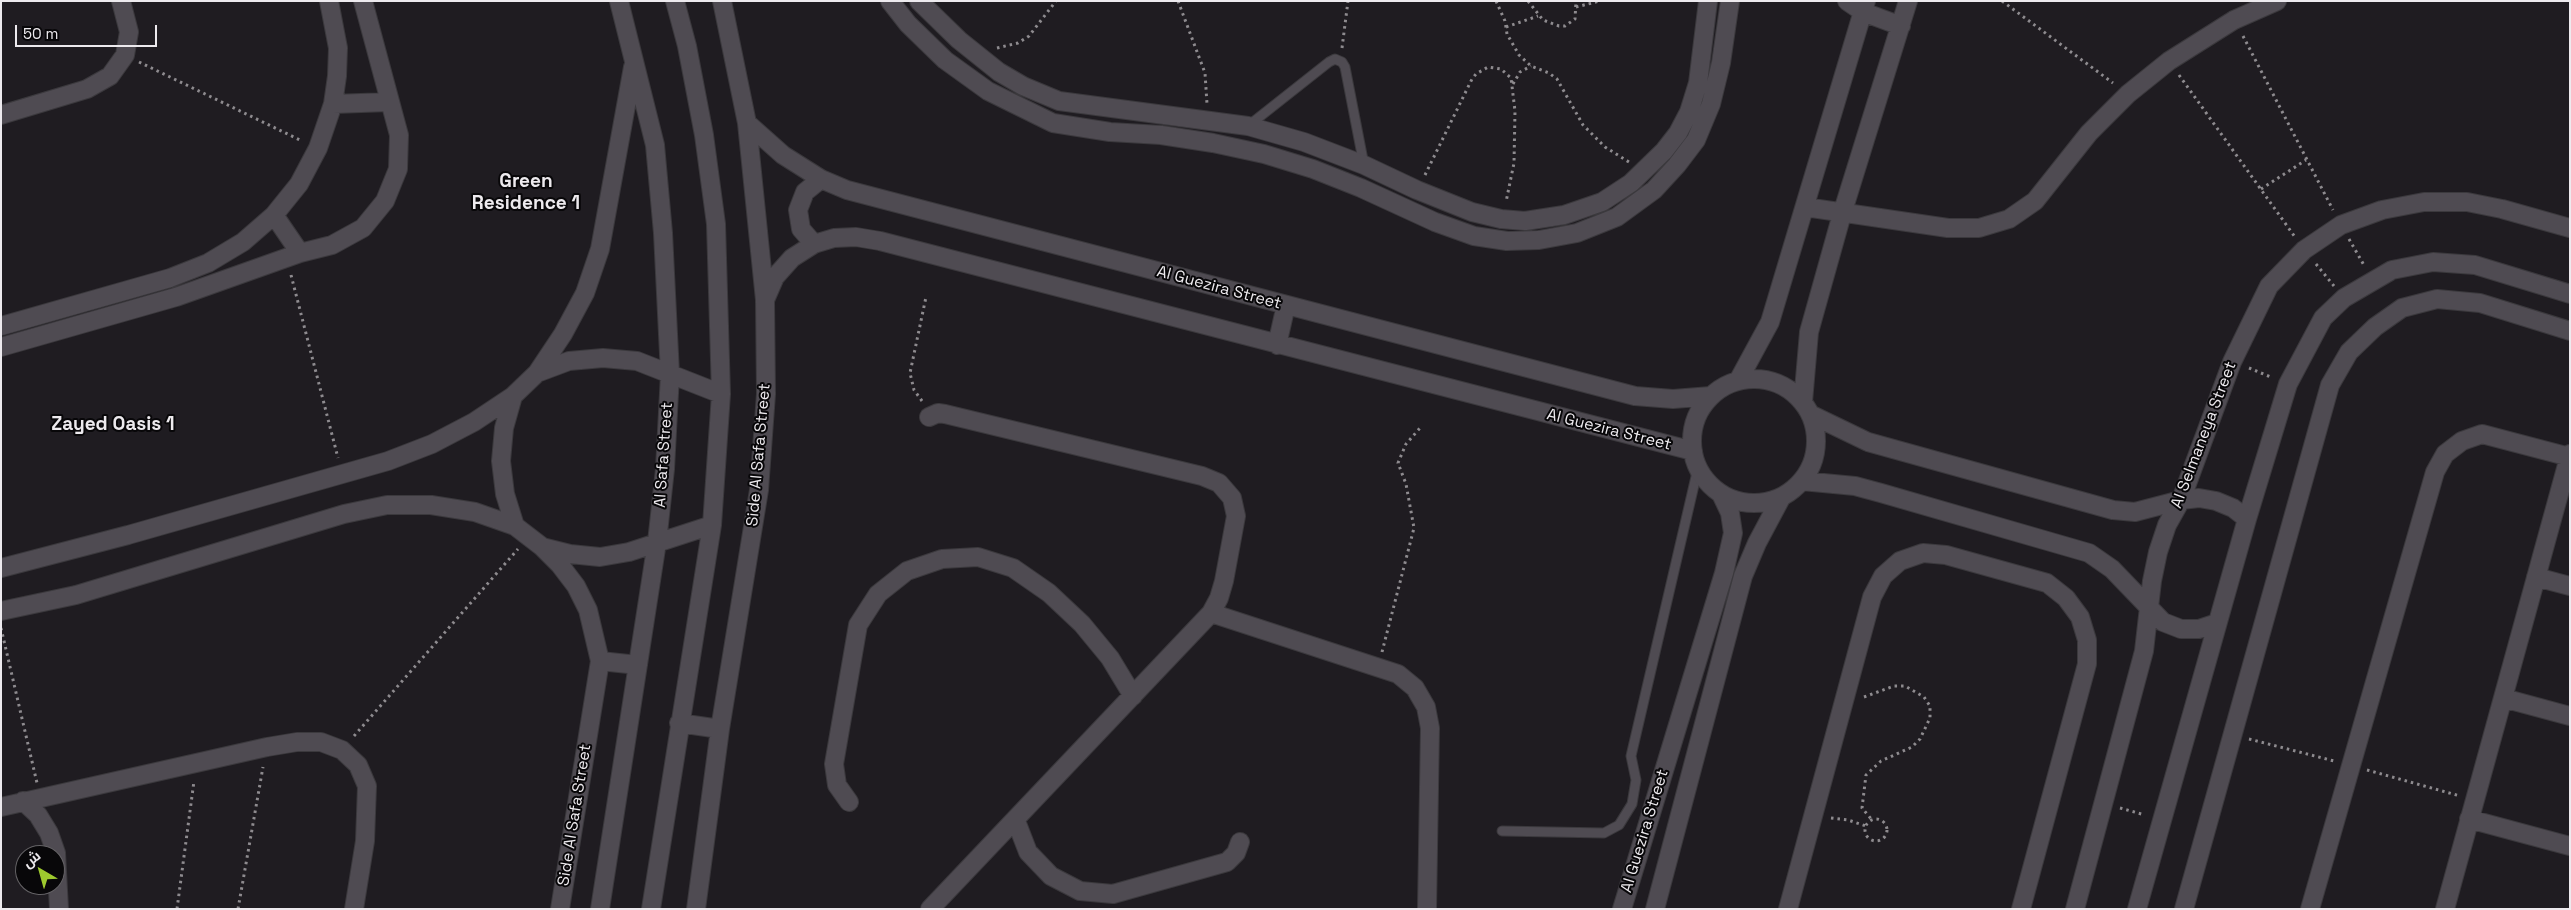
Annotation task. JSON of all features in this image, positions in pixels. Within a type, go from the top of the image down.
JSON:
[{"type":"street","points":[[1,115],[88,89],[110,76],[125,55],[129,32],[121,1]]},
{"type":"street","points":[[1,326],[170,278],[208,263],[243,242],[274,215],[299,184],[318,148],[333,104],[338,48],[329,1]]},
{"type":"street","points":[[1,347],[176,297],[294,255],[332,245],[363,228],[386,201],[398,169],[398,134],[363,1]]},
{"type":"street","name":"Al Safa Street","points":[[600,909],[657,542],[665,469],[670,374],[663,233],[654,144],[619,1]]},
{"type":"street","points":[[651,909],[679,723],[712,526],[721,394],[716,224],[704,134],[687,46],[675,1]]},
{"type":"street","name":"Side Al Safa Street","points":[[696,909],[720,729],[759,490],[766,394],[765,300],[748,123],[722,1]]},
{"type":"street","points":[[890,1],[908,24],[945,60],[988,91],[1019,108],[1053,123],[1110,132],[1161,135],[1213,142],[1264,154],[1353,185],[1435,222],[1474,236],[1523,240],[1577,233],[1616,216],[1654,190],[1696,140],[1713,96],[1721,63],[1730,1]]},
{"type":"street","points":[[924,3],[999,72],[1023,86],[1059,101],[1248,126],[1304,142],[1364,165],[1417,190],[1472,212],[1501,219],[1525,221],[1573,212],[1602,202],[1646,170],[1673,139],[1689,112],[1698,83],[1708,1]]},
{"type":"street","points":[[1847,1],[1864,7],[1901,26]]},
{"type":"street","points":[[1908,1],[1842,214],[1809,332],[1806,408],[1816,431],[1816,448],[1811,466],[1802,481],[1781,498],[1761,503],[1740,502],[1721,494],[1708,483],[1698,468],[1693,451],[1695,425],[1699,412],[1712,396],[1738,381],[1756,379],[1773,382],[1789,390],[1806,408],[1868,442],[2113,510],[2135,512],[2181,500],[2199,498],[2216,501],[2233,508],[2247,519]]},
{"type":"street","points":[[1805,207],[1842,214],[1948,228],[1979,228],[2009,219],[2035,201],[2089,133],[2128,94],[2169,61],[2234,20],[2276,1]]},
{"type":"street","points":[[1738,381],[1770,322],[1864,7]]},
{"type":"street","points":[[1,568],[128,536],[342,472],[388,461],[432,444],[474,422],[513,396],[537,373],[564,334],[585,293],[600,249],[634,59]]},
{"type":"street","points":[[988,91],[999,72]]},
{"type":"street","points":[[333,104],[389,102]]},
{"type":"street","points":[[1110,132],[1113,109]]},
{"type":"street","name":"Al Guezira Street","points":[[748,123],[783,155],[821,180],[847,190],[1635,396],[1673,399],[1712,396]]},
{"type":"street","points":[[814,244],[801,229],[798,210],[805,192],[821,180]]},
{"type":"street","name":"Al Selmaneya Street","points":[[2075,909],[2144,651],[2158,552],[2167,525],[2181,500],[2232,362],[2269,286],[2304,250],[2342,225],[2382,210],[2424,202],[2467,202],[2502,209],[2570,228]]},
{"type":"street","points":[[274,215],[294,255]]},
{"type":"street","name":"Al Guezira Street","points":[[765,300],[775,277],[786,264],[814,244],[834,238],[856,237],[880,241],[1693,451]]},
{"type":"street","points":[[2137,909],[2217,623],[2288,384],[2323,318],[2344,298],[2392,270],[2433,262],[2475,265],[2570,294]]},
{"type":"street","points":[[2184,909],[2330,385],[2349,352],[2375,327],[2402,308],[2438,299],[2480,303],[2570,331]]},
{"type":"street","points":[[1277,345],[1286,305]]},
{"type":"street","points":[[537,373],[570,361],[604,358],[638,362],[721,394]]},
{"type":"street","points":[[513,396],[504,428],[501,461],[505,494],[529,536],[560,565],[576,586],[588,610],[600,661],[638,665]]},
{"type":"street","points":[[930,909],[1016,821],[1210,613],[1222,589],[1236,516],[1232,498],[1220,483],[1202,476],[933,415]]},
{"type":"street","points":[[2310,909],[2434,472],[2445,454],[2462,441],[2482,434],[2570,456],[2445,909]]},
{"type":"street","points":[[1802,481],[1856,486],[1881,492],[2089,553],[2125,582],[2149,610],[2163,622],[2181,629],[2199,629],[2217,623]]},
{"type":"street","name":"Al Guezira Street","points":[[1621,909],[1724,573],[1733,533],[1730,513],[1721,494]]},
{"type":"street","name":"Al Guezira Street","points":[[1655,909],[1743,576],[1756,543],[1781,498]]},
{"type":"street","points":[[1,611],[76,594],[344,514],[387,505],[431,505],[466,510],[570,554],[600,556],[629,552],[712,526]]},
{"type":"street","points":[[1788,909],[1872,597],[1883,576],[1900,561],[1922,554],[1946,555],[2047,583],[2066,598],[2080,617],[2085,632],[2087,664],[2022,909]]},
{"type":"street","points":[[849,802],[837,785],[834,764],[858,625],[878,594],[907,571],[942,559],[978,557],[1013,568],[1049,594],[1082,624],[1110,658],[1133,696]]},
{"type":"street","points":[[2536,577],[2570,586]]},
{"type":"street","points":[[1210,613],[1378,667],[1398,674],[1410,683],[1426,707],[1430,728],[1427,909]]},
{"type":"street","name":"Side Al Safa Street","points":[[560,909],[600,661]]},
{"type":"street","points":[[2503,698],[2570,716]]},
{"type":"street","points":[[679,723],[720,729]]},
{"type":"street","points":[[1,807],[267,747],[297,742],[321,742],[342,750],[358,766],[367,786],[365,841],[354,909]]},
{"type":"street","points":[[32,799],[38,816],[52,840],[56,853],[59,909]]},
{"type":"street","points":[[2470,819],[2570,846]]},
{"type":"street","points":[[1016,821],[1028,852],[1051,876],[1080,891],[1113,894],[1227,862],[1236,853],[1240,842]]},
{"type":"street","points":[[1621,909],[1633,909]]},
{"type":"lane","points":[[1248,126],[1335,59],[1342,62],[1345,67],[1364,165]]},
{"type":"lane","points":[[1502,832],[1604,832],[1618,825],[1632,804],[1636,780],[1632,756],[1698,468]]},
{"type":"path","points":[[985,60],[997,48],[1018,43],[1029,36],[1056,1]]},
{"type":"path","points":[[1178,1],[1205,73],[1207,104],[1204,119]]},
{"type":"path","points":[[1342,62],[1342,40],[1348,1]]},
{"type":"path","points":[[1496,1],[1512,45],[1531,66],[1549,73],[1557,79],[1579,118],[1605,147],[1632,164],[1646,170]]},
{"type":"path","points":[[1528,1],[1538,16],[1552,25],[1565,26],[1575,19],[1576,1]]},
{"type":"path","points":[[1576,7],[1600,1]]},
{"type":"path","points":[[2002,1],[2128,94]]},
{"type":"path","points":[[1506,27],[1538,16]]},
{"type":"path","points":[[2234,20],[2306,160],[2373,280]]},
{"type":"path","points":[[125,55],[318,148]]},
{"type":"path","points":[[2169,61],[2304,250],[2344,298]]},
{"type":"path","points":[[1513,85],[1520,72],[1531,66]]},
{"type":"path","points":[[1417,190],[1476,74],[1488,68],[1501,69],[1511,78],[1513,85],[1516,137],[1514,163],[1501,219]]},
{"type":"path","points":[[2261,189],[2306,160]]},
{"type":"path","points":[[294,255],[342,472]]},
{"type":"path","points":[[926,297],[910,373],[914,390],[933,415]]},
{"type":"path","points":[[2232,362],[2288,384]]},
{"type":"path","points":[[1378,667],[1414,528],[1411,506],[1398,463],[1406,444],[1420,428]]},
{"type":"path","points":[[342,750],[529,536]]},
{"type":"path","points":[[1,627],[32,799]]},
{"type":"path","points":[[1842,707],[1894,686],[1905,686],[1915,690],[1930,706],[1930,718],[1920,739],[1912,747],[1881,761],[1866,774],[1862,808],[1872,820]]},
{"type":"path","points":[[238,909],[267,747]]},
{"type":"path","points":[[177,909],[197,763]]},
{"type":"path","points":[[2104,803],[2162,819]]},
{"type":"path","points":[[1811,820],[1830,817],[1866,826]]},
{"type":"path","points":[[1872,820],[1880,820],[1887,825],[1885,838],[1877,842],[1868,839],[1865,831],[1866,826],[1872,820]]},
{"type":"district","name":"Green Residence 1","points":[[526,193]]},
{"type":"district","name":"Zayed Oasis 1","points":[[113,425]]}]
